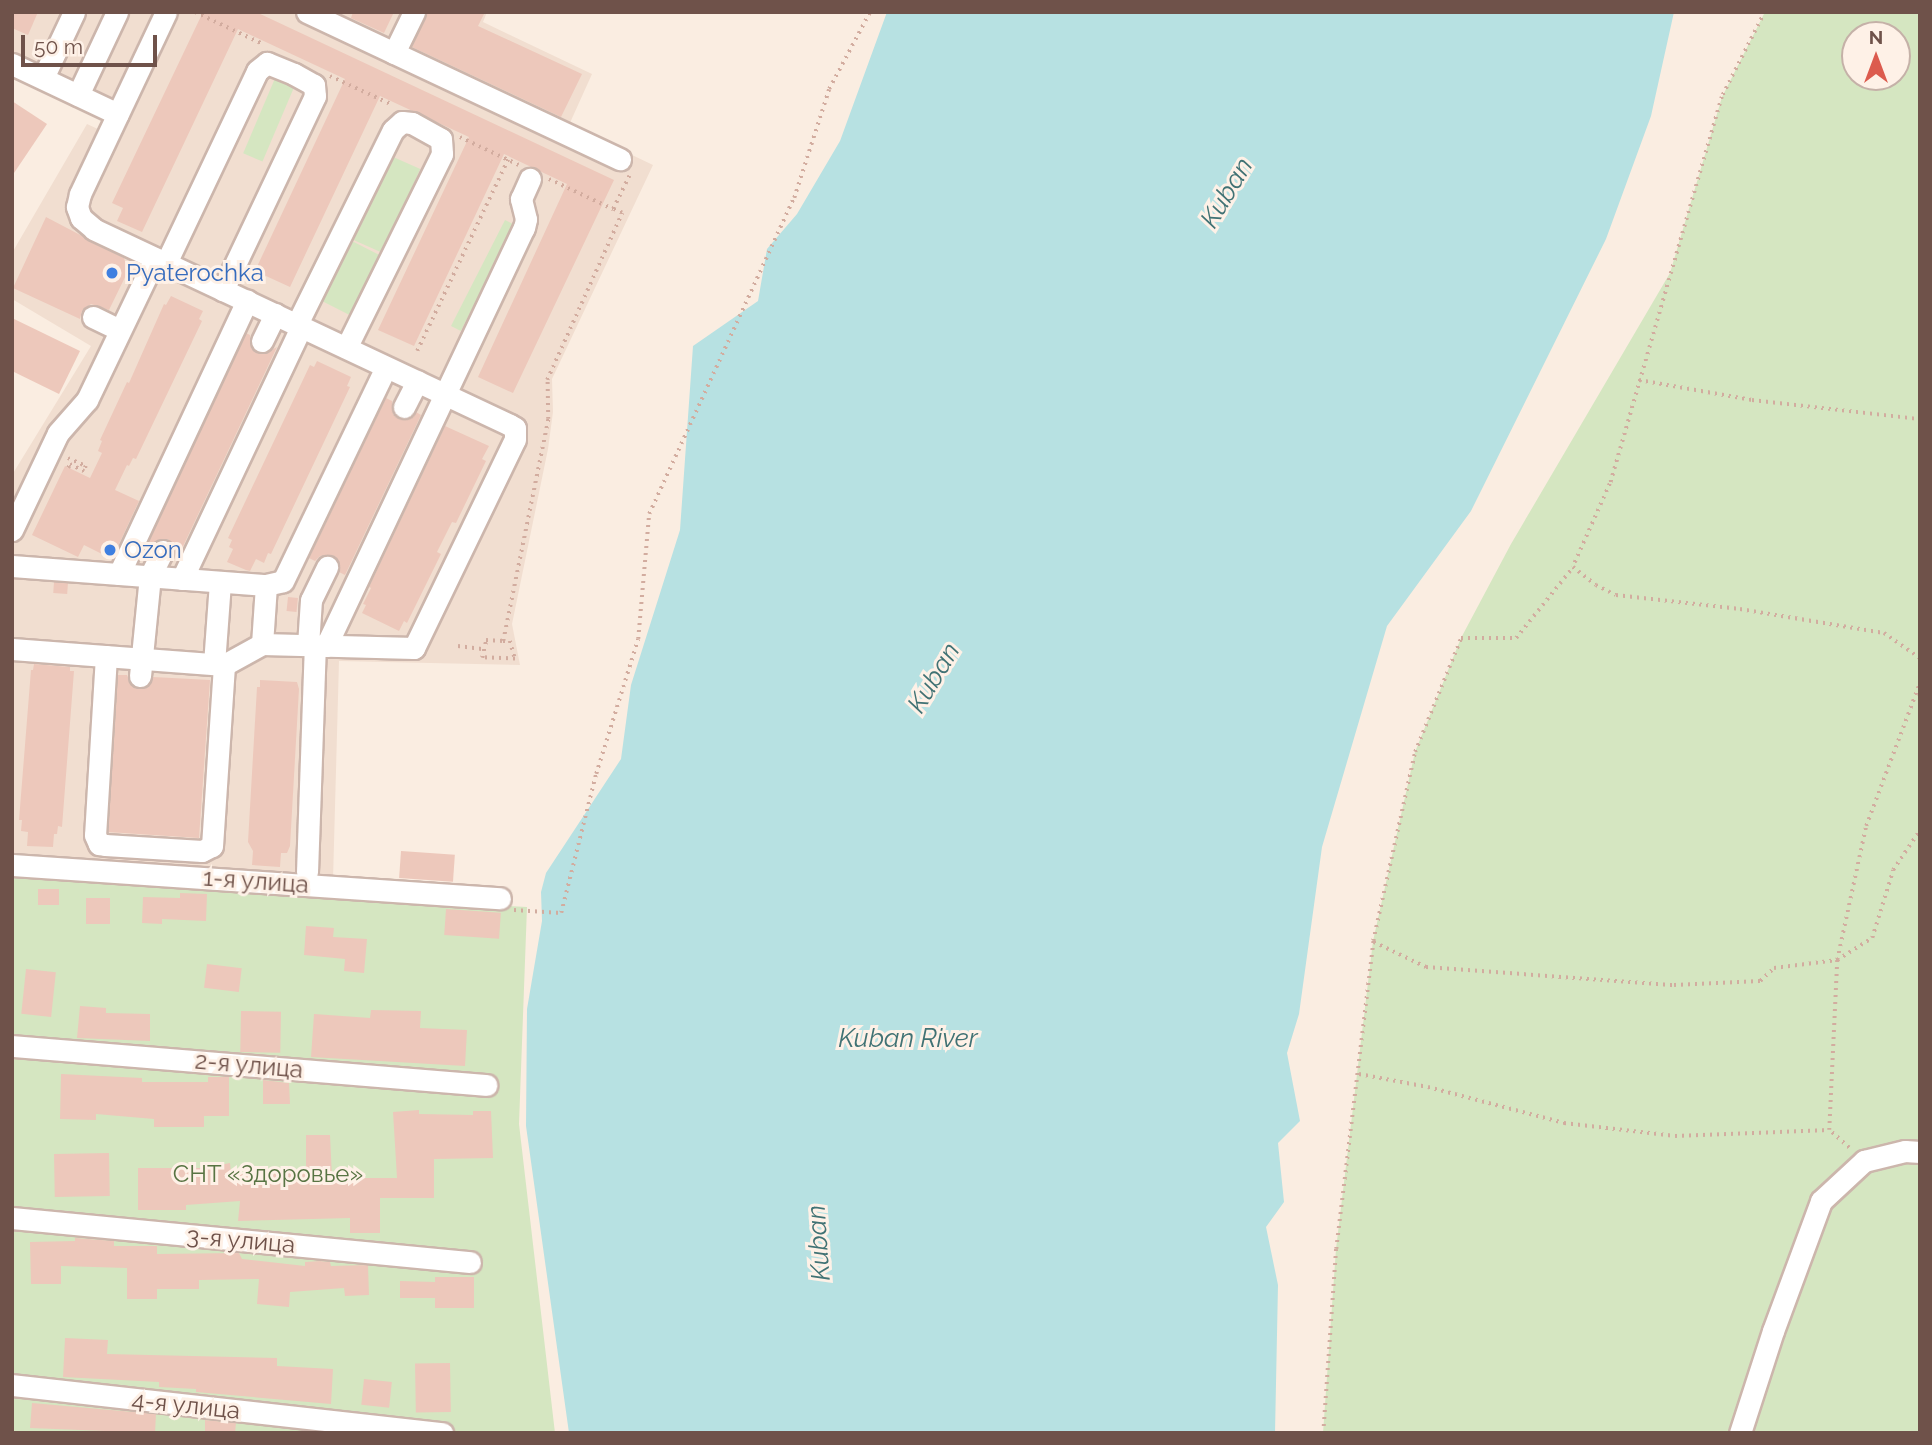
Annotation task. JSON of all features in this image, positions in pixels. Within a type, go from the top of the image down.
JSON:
[{"type":"street","points":[[43,78],[74,12]]},
{"type":"street","points":[[78,95],[117,12]]},
{"type":"street","points":[[12,649],[106,656],[141,667],[187,671],[219,665],[262,644],[414,648],[515,439],[514,428],[94,229],[81,219],[77,207],[80,194],[166,12]]},
{"type":"street","points":[[307,12],[334,18],[394,53],[620,159]]},
{"type":"street","points":[[394,53],[414,12]]},
{"type":"street","points":[[12,64],[118,114]]},
{"type":"street","points":[[12,530],[56,463],[58,433],[88,400],[120,330],[160,260],[257,71],[267,64],[314,85],[315,96],[223,290]]},
{"type":"street","points":[[182,579],[393,130],[402,122],[411,123],[441,139],[442,154],[346,348]]},
{"type":"street","points":[[316,646],[447,395],[525,223],[521,199],[530,178]]},
{"type":"street","points":[[119,574],[247,301]]},
{"type":"street","points":[[262,341],[275,314]]},
{"type":"street","points":[[93,317],[120,330]]},
{"type":"street","points":[[12,566],[266,585],[283,581],[386,367]]},
{"type":"street","points":[[404,407],[417,381]]},
{"type":"street","points":[[141,667],[149,576],[163,551]]},
{"type":"street","points":[[307,872],[316,646],[311,600],[327,567]]},
{"type":"street","points":[[106,656],[95,835],[99,844],[202,851],[212,846],[220,582]]},
{"type":"street","points":[[262,644],[266,585]]},
{"type":"street","name":"1-я улица","points":[[12,865],[503,904]]},
{"type":"street","name":"2-я улица","points":[[12,1046],[486,1085]]},
{"type":"street","points":[[1740,1433],[1773,1331],[1821,1201],[1864,1161],[1905,1151],[1920,1152]]},
{"type":"street","name":"3-я улица","points":[[12,1218],[470,1262]]},
{"type":"street","name":"4-я улица","points":[[12,1385],[442,1433]]},
{"type":"path","points":[[503,904],[561,913],[596,774],[638,639],[649,514],[794,198],[829,89],[870,12]]},
{"type":"path","points":[[1323,1433],[1336,1249],[1373,942],[1415,752],[1461,638],[1516,638],[1573,567],[1610,484],[1722,97],[1765,12]]},
{"type":"path","points":[[417,351],[508,159]]},
{"type":"path","points":[[503,640],[548,419],[547,380],[622,213],[613,209]]},
{"type":"path","points":[[1639,380],[1752,400],[1920,419]]},
{"type":"path","points":[[56,463],[70,464],[84,471],[86,466],[56,463]]},
{"type":"path","points":[[1573,567],[1596,585],[1616,595],[1740,609],[1884,633],[1920,658]]},
{"type":"path","points":[[486,640],[503,640],[510,641],[515,659],[482,658],[486,640]]},
{"type":"path","points":[[458,646],[484,649]]},
{"type":"path","points":[[1829,1129],[1836,960],[1866,825],[1920,682]]},
{"type":"path","points":[[1373,942],[1426,967],[1674,985],[1760,981],[1774,968],[1836,960],[1872,938],[1893,870],[1920,830]]},
{"type":"path","points":[[1359,1074],[1428,1087],[1564,1123],[1675,1136],[1829,1129],[1864,1161]]},
{"type":"shaded area","points":[[12,12],[487,12],[483,22],[592,74],[569,125],[653,165],[552,379],[553,412],[548,449],[512,624],[520,665],[339,661],[333,880],[12,856],[12,475],[91,346],[12,299],[12,253],[87,124],[100,130],[112,106],[12,59]]},
{"type":"green space","points":[[1765,12],[1920,12],[1920,1433],[1323,1433],[1336,1249],[1373,941],[1415,752],[1461,638],[1511,544],[1670,273],[1722,97]]},
{"type":"green space","points":[[276,76],[295,84],[263,162],[243,153]]},
{"type":"green space","points":[[391,156],[420,169],[383,253],[354,240]]},
{"type":"green space","points":[[505,220],[515,225],[461,331],[451,326]]},
{"type":"green space","points":[[346,238],[383,257],[353,317],[316,298]]},
{"type":"green space","name":"СНТ «Здоровье»","points":[[12,877],[527,907],[519,1124],[555,1433],[12,1433]]},
{"type":"water","name":"Kuban River","points":[[887,12],[1674,12],[1651,116],[1606,239],[1471,511],[1387,626],[1322,847],[1299,1014],[1287,1053],[1300,1121],[1278,1143],[1284,1202],[1266,1227],[1278,1285],[1275,1433],[569,1433],[526,1126],[527,1009],[542,921],[541,892],[546,873],[621,759],[631,685],[680,530],[693,346],[758,301],[767,249],[797,214],[840,141]]},
{"type":"building","points":[[12,12],[38,12],[28,35],[12,28]]},
{"type":"building","points":[[203,12],[256,12],[614,180],[513,393],[478,377],[567,184],[504,154],[414,346],[378,330],[469,137],[380,96],[290,287],[255,271],[345,79],[238,29],[142,232],[117,221],[123,208],[112,203]]},
{"type":"building","points":[[353,12],[394,12],[384,33],[351,18]]},
{"type":"building","points":[[427,12],[485,12],[478,26],[582,74],[561,117],[412,47]]},
{"type":"building","points":[[12,101],[47,124],[12,176]]},
{"type":"building","points":[[46,217],[124,258],[128,271],[109,310],[91,304],[82,311],[80,319],[13,288]]},
{"type":"building","points":[[171,296],[203,311],[199,319],[202,321],[136,459],[133,458],[129,466],[127,465],[115,490],[139,501],[112,559],[84,545],[78,557],[32,535],[65,466],[90,478],[102,453],[98,451],[102,441],[100,440],[164,304],[166,305]]},
{"type":"building","points":[[12,318],[80,351],[59,394],[12,371]]},
{"type":"building","points":[[246,333],[250,335],[251,348],[257,353],[264,354],[277,347],[178,557],[174,545],[168,539],[148,543]]},
{"type":"building","points":[[317,361],[351,377],[347,386],[350,387],[271,554],[268,553],[264,563],[256,559],[250,571],[246,570],[227,562],[233,549],[229,547],[232,540],[228,538],[310,365],[314,367]]},
{"type":"building","points":[[386,398],[392,401],[393,414],[399,419],[411,418],[416,412],[421,415],[345,575],[339,572],[338,560],[332,555],[320,556],[315,561],[309,558]]},
{"type":"building","points":[[445,426],[489,446],[482,459],[486,461],[456,523],[452,522],[437,552],[441,554],[407,623],[404,621],[399,631],[362,613],[366,605],[363,604]]},
{"type":"building","points":[[54,582],[68,583],[67,594],[53,593]]},
{"type":"building","points":[[288,597],[298,598],[296,612],[287,611]]},
{"type":"building","points":[[34,664],[70,667],[70,671],[74,671],[62,827],[58,826],[57,834],[54,834],[53,847],[27,846],[28,832],[21,831],[22,820],[19,820],[31,670]]},
{"type":"building","points":[[118,675],[127,675],[132,686],[139,689],[150,684],[153,677],[210,680],[199,838],[108,832]]},
{"type":"building","points":[[260,680],[297,682],[299,689],[290,846],[287,853],[281,853],[280,867],[252,865],[253,851],[248,842],[257,687],[260,687]]},
{"type":"building","points":[[401,851],[455,855],[453,882],[399,878]]},
{"type":"building","points":[[38,889],[59,889],[59,905],[38,905]]},
{"type":"building","points":[[180,893],[207,894],[206,921],[162,919],[162,924],[142,923],[143,897],[180,898]]},
{"type":"building","points":[[86,898],[110,898],[110,924],[86,924]]},
{"type":"building","points":[[446,909],[501,913],[499,939],[444,935]]},
{"type":"building","points":[[306,926],[334,928],[333,937],[367,939],[364,973],[344,971],[345,959],[304,955]]},
{"type":"building","points":[[207,964],[242,968],[239,992],[204,988]]},
{"type":"building","points":[[26,969],[56,972],[51,1017],[21,1014]]},
{"type":"building","points":[[80,1006],[106,1008],[106,1013],[150,1014],[150,1041],[77,1038]]},
{"type":"building","points":[[371,1010],[421,1011],[420,1028],[467,1030],[465,1066],[311,1057],[314,1014],[370,1018]]},
{"type":"building","points":[[241,1011],[281,1012],[280,1053],[240,1052]]},
{"type":"building","points":[[61,1074],[142,1078],[142,1082],[208,1082],[208,1077],[229,1077],[229,1116],[204,1116],[204,1127],[154,1127],[154,1119],[96,1114],[96,1120],[60,1119]]},
{"type":"building","points":[[263,1080],[289,1083],[290,1104],[263,1104]]},
{"type":"building","points":[[419,1110],[419,1114],[473,1115],[473,1111],[491,1111],[493,1158],[434,1159],[434,1198],[380,1198],[380,1233],[350,1233],[350,1218],[238,1221],[240,1201],[186,1205],[186,1210],[138,1210],[138,1168],[204,1168],[230,1163],[231,1173],[272,1176],[272,1171],[306,1172],[306,1135],[330,1135],[332,1178],[397,1178],[393,1112]]},
{"type":"building","points":[[109,1153],[110,1196],[55,1197],[54,1154]]},
{"type":"building","points":[[75,1238],[114,1241],[114,1246],[157,1246],[157,1254],[239,1253],[242,1259],[305,1266],[305,1262],[320,1261],[330,1262],[331,1266],[368,1265],[369,1295],[345,1296],[344,1288],[290,1292],[289,1307],[257,1304],[259,1279],[199,1280],[199,1289],[157,1289],[157,1299],[127,1299],[127,1268],[61,1266],[61,1284],[31,1284],[30,1242],[75,1241]]},
{"type":"building","points":[[435,1277],[474,1277],[474,1308],[435,1308],[435,1298],[400,1298],[400,1281],[435,1282]]},
{"type":"building","points":[[65,1338],[108,1340],[107,1354],[277,1358],[277,1366],[333,1369],[331,1404],[196,1392],[196,1389],[159,1387],[159,1382],[63,1377]]},
{"type":"building","points":[[450,1363],[451,1412],[416,1413],[415,1364]]},
{"type":"building","points":[[364,1379],[392,1382],[389,1408],[361,1405]]},
{"type":"building","points":[[32,1403],[156,1414],[155,1433],[30,1428]]},
{"type":"building","points":[[205,1420],[236,1423],[235,1433],[205,1433]]},
{"type":"place","name":"Pyaterochka","points":[[112,273]]},
{"type":"place","name":"Ozon","points":[[110,550]]},
{"type":"water label","name":"Kuban","points":[[1227,193]]},
{"type":"water label","name":"Kuban","points":[[934,678]]},
{"type":"water label","name":"Kuban","points":[[819,1243]]}]
